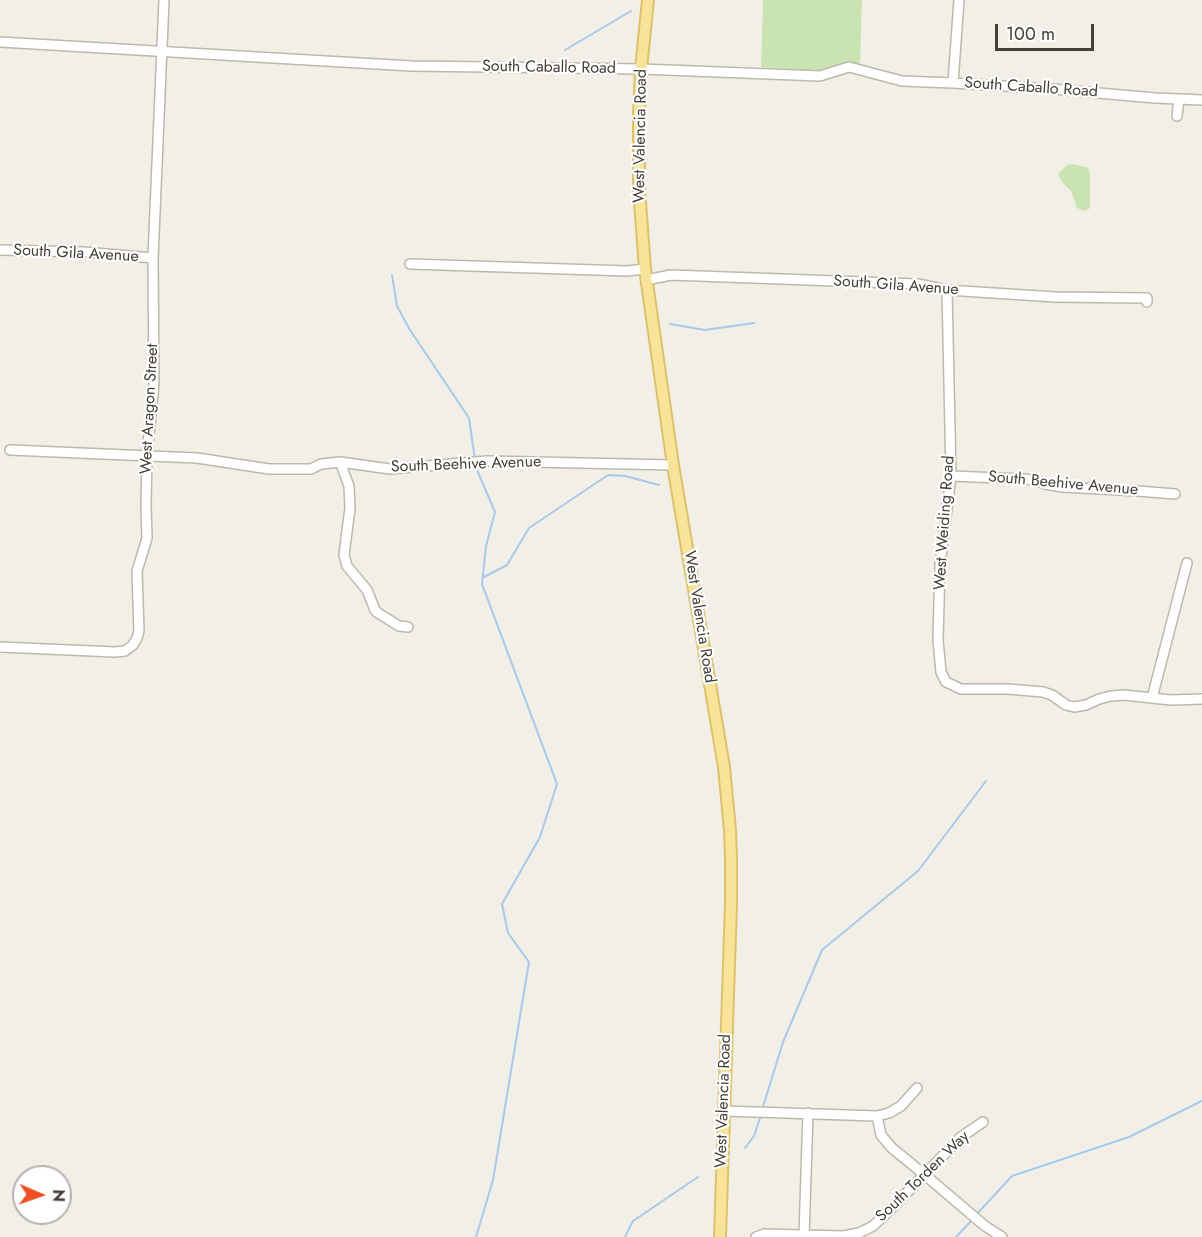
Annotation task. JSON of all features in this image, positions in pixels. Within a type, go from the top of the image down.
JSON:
[{"type":"main road","name":"West Valencia Road","points":[[648,0],[639,113],[639,174],[645,274],[728,793],[731,869],[720,1237]]},
{"type":"street","name":"West Aragon Street","points":[[0,647],[115,652],[125,651],[138,638],[137,571],[147,538],[147,455],[154,384],[153,258],[164,0]]},
{"type":"street","points":[[953,83],[959,0]]},
{"type":"street","name":"South Caballo Road","points":[[0,42],[411,66],[641,69],[820,76],[849,67],[902,81],[1202,99]]},
{"type":"street","points":[[1177,116],[1179,99]]},
{"type":"street","name":"South Gila Avenue","points":[[0,250],[84,252],[153,258]]},
{"type":"street","name":"South Gila Avenue","points":[[410,264],[918,284],[947,290],[1147,300]]},
{"type":"street","name":"West Weiding Road","points":[[947,290],[951,476],[939,575],[939,660],[946,682],[961,689],[1008,688],[1043,692],[1074,707],[1111,696],[1152,698]]},
{"type":"street","name":"South Beehive Avenue","points":[[10,450],[197,458],[269,470],[311,469],[321,464],[340,462],[390,469],[487,461],[674,465]]},
{"type":"street","points":[[340,462],[349,486],[350,508],[344,555],[347,566],[367,590],[375,610],[399,626],[408,627]]},
{"type":"street","name":"South Beehive Avenue","points":[[951,476],[1024,479],[1063,487],[1175,494]]},
{"type":"street","points":[[1187,563],[1152,698],[1202,699]]},
{"type":"street","points":[[724,1111],[877,1116],[889,1113],[901,1106],[917,1088]]},
{"type":"street","points":[[804,1236],[808,1113]]},
{"type":"street","points":[[877,1116],[881,1135],[892,1148],[985,1226],[1002,1237]]},
{"type":"street","name":"South Torden Way","points":[[756,1237],[764,1234],[843,1236],[859,1233],[873,1226],[961,1137],[983,1122]]},
{"type":"green space","points":[[763,0],[862,0],[860,63],[850,63],[821,71],[761,67]]},
{"type":"green space","points":[[1073,164],[1088,168],[1090,174],[1090,206],[1085,211],[1077,208],[1071,191],[1058,174],[1067,165]]},
{"type":"waterway","points":[[565,50],[631,11]]},
{"type":"waterway","points":[[392,275],[397,306],[410,330],[469,418],[475,460]]},
{"type":"waterway","points":[[670,324],[705,330],[754,323]]},
{"type":"waterway","points":[[476,465],[495,512],[486,546],[482,584],[557,784],[540,837],[502,904],[508,933],[529,962],[493,1180],[476,1237]]},
{"type":"waterway","points":[[484,577],[507,565],[529,528],[608,475],[625,476],[659,485]]},
{"type":"waterway","points":[[762,1110],[783,1042],[822,950],[918,871],[986,781]]},
{"type":"waterway","points":[[976,1215],[1012,1176],[1129,1137],[1202,1101]]},
{"type":"waterway","points":[[745,1148],[754,1136],[761,1115]]},
{"type":"waterway","points":[[625,1237],[633,1221],[698,1177]]},
{"type":"waterway","points":[[956,1237],[972,1220]]}]
